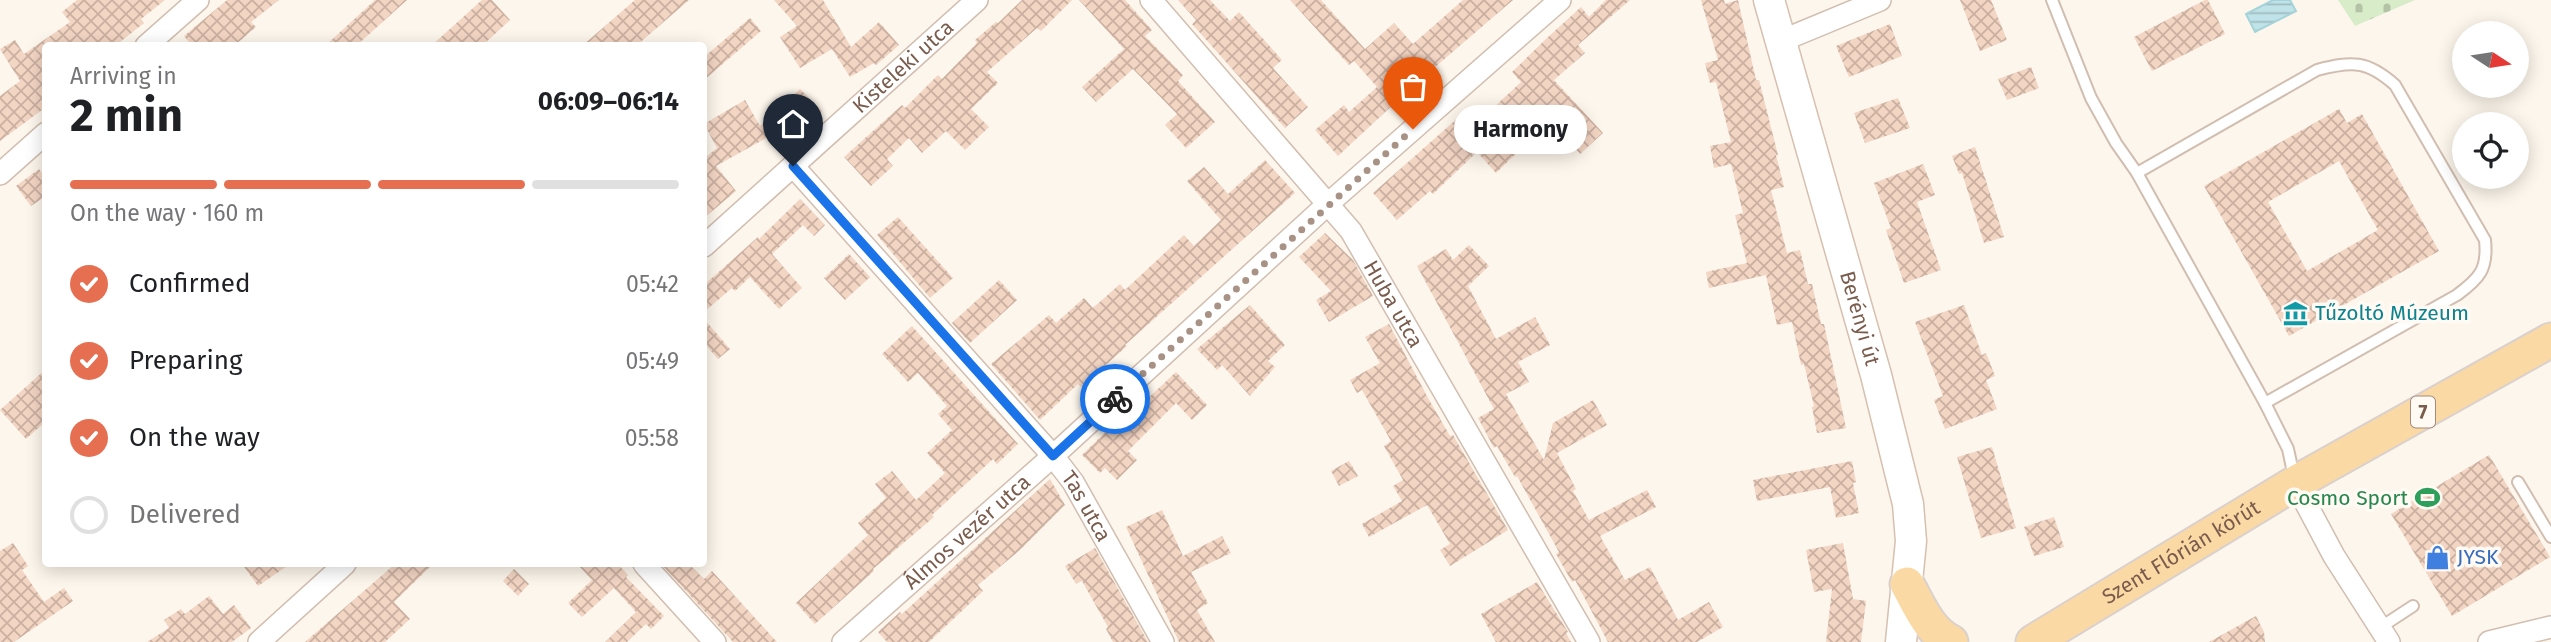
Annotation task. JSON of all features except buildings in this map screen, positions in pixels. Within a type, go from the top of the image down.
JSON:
[{"type":"main road","name":"Berényi út","points":[[1769,0],[1900,467],[1908,504],[1910,541],[1901,642]]},
{"type":"main road","name":"Szent Flórián körút","points":[[2010,642],[2040,638],[2295,483],[2551,340]]},
{"type":"main road","points":[[1907,583],[1927,621],[1935,631],[1951,642]]},
{"type":"street","points":[[151,42],[198,0]]},
{"type":"street","name":"Kisteleki utca","points":[[707,243],[978,0]]},
{"type":"street","name":"Huba utca","points":[[1151,0],[1329,203],[1363,250],[1589,642]]},
{"type":"street","name":"Álmos vezér utca","points":[[843,642],[1053,456],[1329,203],[1560,0]]},
{"type":"street","points":[[1781,41],[1880,0]]},
{"type":"street","points":[[0,174],[42,137]]},
{"type":"street","name":"Tas utca","points":[[793,166],[1053,456],[1073,482],[1163,642]]},
{"type":"street","points":[[2295,483],[2334,556],[2385,635]]},
{"type":"street","points":[[259,642],[342,567]]},
{"type":"street","points":[[647,567],[715,642]]},
{"type":"street","points":[[2489,642],[2551,627]]},
{"type":"lane","points":[[2052,0],[2091,98],[2116,143],[2137,173],[2265,403],[2288,449],[2295,483]]},
{"type":"lane","points":[[2137,173],[2317,70],[2342,63],[2362,64],[2381,72],[2395,85],[2485,240],[2483,269],[2472,283],[2457,295],[2265,403]]},
{"type":"lane","points":[[2518,482],[2551,537]]},
{"type":"lane","points":[[2385,635],[2413,606]]},
{"type":"green space","points":[[2338,0],[2415,0],[2355,26]]},
{"type":"water","points":[[2273,0],[2290,0],[2296,11],[2255,32],[2246,14]]},
{"type":"way so far","points":[[1115,399],[1413,129]]},
{"type":"place","name":"Harmony","points":[[1413,129]]},
{"type":"place","name":"Tűzoltó Múzeum","points":[[2295,313]]},
{"type":"place","name":"Cosmo Sport","points":[[2428,498]]},
{"type":"place","name":"JYSK","points":[[2437,557]]},
{"type":"route","points":[[793,166],[1053,456],[1115,399]]}]
